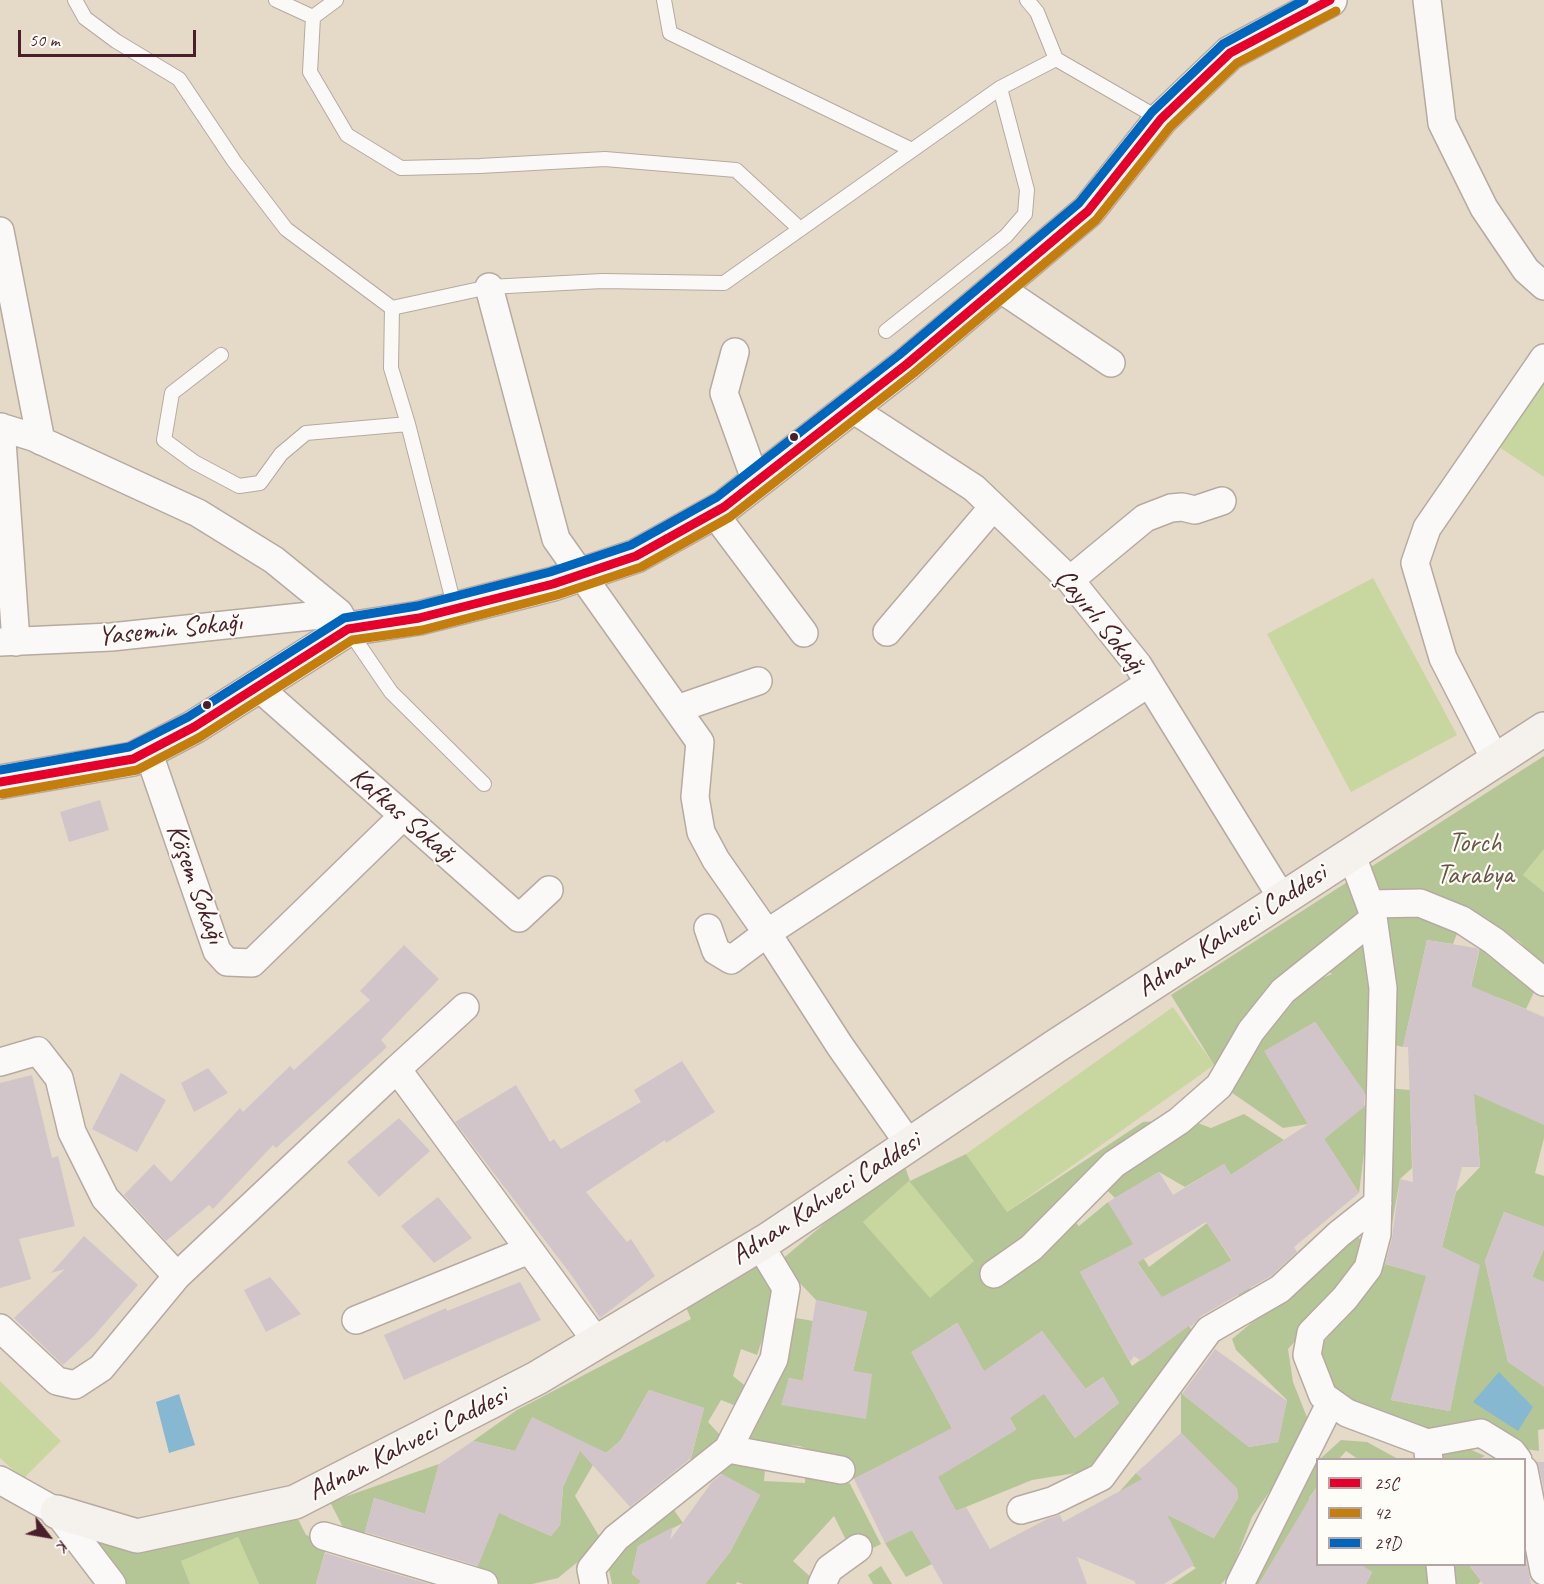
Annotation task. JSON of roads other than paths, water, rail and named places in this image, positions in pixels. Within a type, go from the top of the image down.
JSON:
[{"type":"main road","name":"Adnan Kahveci Caddesi","points":[[57,1512],[137,1536],[295,1502],[537,1378],[760,1245],[1282,898],[1544,729]]},
{"type":"street","points":[[0,782],[133,759],[194,727],[257,686],[344,621],[455,609],[553,584],[636,556],[714,513],[851,408],[1089,211],[1161,119],[1230,53],[1330,0]]},
{"type":"street","points":[[1427,0],[1442,123],[1484,208],[1526,270],[1544,286]]},
{"type":"street","points":[[0,231],[41,441]]},
{"type":"street","points":[[998,287],[1111,363]]},
{"type":"street","points":[[489,288],[556,538],[700,742],[695,797],[701,832],[709,849],[840,1046],[909,1144]]},
{"type":"street","points":[[735,352],[724,393],[756,482]]},
{"type":"street","points":[[1495,759],[1443,658],[1415,563],[1427,528],[1544,358]]},
{"type":"street","name":"Çayırlı Sokağı","points":[[851,408],[974,488],[1070,580],[1149,683],[1282,898]]},
{"type":"street","points":[[8,642],[0,427],[41,441],[198,513],[274,560],[344,621]]},
{"type":"street","points":[[1070,580],[1145,518],[1171,508],[1182,507],[1195,510],[1222,501]]},
{"type":"street","points":[[887,632],[993,507]]},
{"type":"street","points":[[714,513],[804,633]]},
{"type":"street","name":"Yasemin Sokağı","points":[[8,642],[111,638],[344,621]]},
{"type":"street","points":[[677,709],[758,681]]},
{"type":"street","points":[[708,928],[716,951],[731,960],[767,933],[1149,683]]},
{"type":"street","name":"Kafkas Sokağı","points":[[257,686],[519,918],[549,890]]},
{"type":"street","name":"Köşem Sokağı","points":[[148,751],[217,951],[227,962],[252,963],[403,816]]},
{"type":"street","points":[[1351,853],[1371,911],[1383,988],[1377,1234],[1368,1268],[1345,1298],[1311,1333],[1307,1354],[1311,1370],[1323,1396],[1331,1402],[1347,1413],[1428,1451],[1481,1433],[1512,1452],[1516,1458]]},
{"type":"street","points":[[994,1274],[1031,1248],[1114,1164],[1179,1121],[1219,1086],[1251,1031],[1283,991],[1371,911],[1420,903],[1462,920],[1494,941],[1544,982]]},
{"type":"street","points":[[0,1328],[57,1381],[75,1385],[101,1368],[177,1276],[465,1007]]},
{"type":"street","points":[[0,1062],[38,1051],[59,1078],[72,1132],[105,1198],[177,1276]]},
{"type":"street","points":[[397,1069],[597,1342]]},
{"type":"street","points":[[1021,1510],[1052,1501],[1101,1477],[1209,1330],[1280,1289],[1339,1234],[1378,1203]]},
{"type":"street","points":[[594,1584],[591,1569],[600,1554],[616,1538],[728,1449],[774,1359],[781,1330],[786,1288],[760,1245]]},
{"type":"street","points":[[356,1320],[529,1250]]},
{"type":"street","points":[[1240,1584],[1331,1402]]},
{"type":"street","points":[[728,1449],[842,1470]]},
{"type":"street","points":[[0,1480],[57,1512],[112,1584]]},
{"type":"street","points":[[1526,1480],[1544,1570]]},
{"type":"street","points":[[324,1536],[484,1584]]},
{"type":"street","points":[[822,1584],[829,1569],[858,1548]]},
{"type":"lane","points":[[75,0],[85,18],[116,41],[179,79],[234,161],[286,230],[392,308],[489,288],[602,281],[724,283],[1000,88],[1056,59]]},
{"type":"lane","points":[[276,0],[313,17]]},
{"type":"lane","points":[[313,17],[336,0]]},
{"type":"lane","points":[[664,0],[670,33],[912,150]]},
{"type":"lane","points":[[1027,0],[1037,12],[1056,59],[1161,119]]},
{"type":"lane","points":[[313,17],[310,72],[346,135],[401,168],[605,159],[736,170],[800,229]]},
{"type":"lane","points":[[886,331],[1006,236],[1024,214],[1027,189],[1000,88]]},
{"type":"lane","points":[[392,308],[391,368],[408,424],[455,609]]},
{"type":"lane","points":[[221,355],[172,393],[164,440],[194,462],[240,486],[260,483],[281,454],[306,433],[408,424]]},
{"type":"lane","points":[[344,621],[392,692],[484,784]]},
{"type":"water","points":[[1499,1372],[1533,1407],[1518,1431],[1473,1402]]},
{"type":"water","points":[[179,1394],[195,1445],[169,1453],[156,1402]]},
{"type":"park label","name":"Torch Tarabya","points":[[1475,860]]}]
